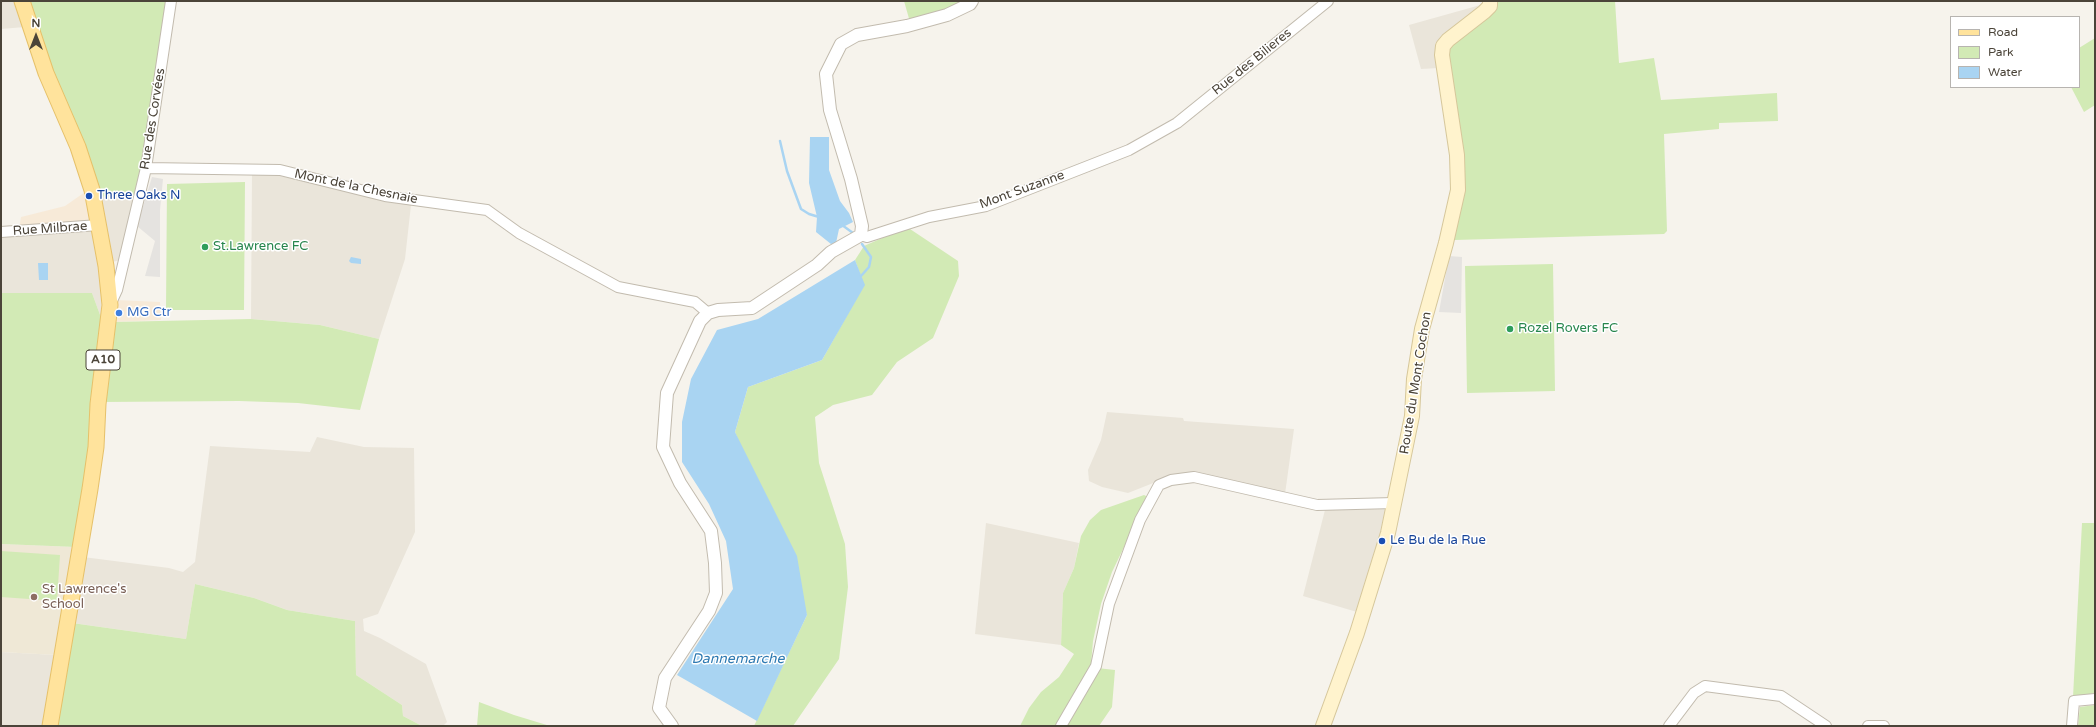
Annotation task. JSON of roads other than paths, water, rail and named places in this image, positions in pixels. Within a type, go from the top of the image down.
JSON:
[{"type":"main road","name":"A10","points":[[22,1],[46,73],[78,147],[92,190],[106,266],[110,305],[98,404],[96,447],[50,726]]},
{"type":"main road","name":"Route du Mont Cochon","points":[[1322,726],[1357,633],[1388,533],[1412,416],[1414,379],[1422,329],[1446,243],[1458,190],[1457,155],[1442,55],[1443,46],[1490,3]]},
{"type":"street","name":"Rue des Corvées","points":[[110,305],[117,290],[146,168],[171,1]]},
{"type":"street","points":[[672,726],[660,708],[665,678],[709,611],[716,592],[715,563],[711,531],[680,483],[663,447],[667,392],[700,321],[708,313],[718,310],[752,308],[817,265],[831,252],[861,235],[862,226],[851,179],[830,110],[826,74],[841,44],[857,35],[907,26],[946,15],[970,4],[972,1]]},
{"type":"street","name":"Rue des Bilieres","points":[[1177,122],[1328,1]]},
{"type":"street","name":"Mont Suzanne","points":[[861,235],[867,237],[929,217],[986,206],[1129,150],[1177,122]]},
{"type":"street","name":"Mont de la Chesnaie","points":[[146,168],[280,170],[385,196],[487,210],[519,233],[618,287],[695,302],[708,313]]},
{"type":"street","name":"Rue Milbrae","points":[[1,232],[99,225]]},
{"type":"street","points":[[106,266],[123,266]]},
{"type":"street","points":[[1061,726],[1096,666],[1108,604],[1140,520],[1159,485],[1171,480],[1194,477],[1317,505],[1394,503]]},
{"type":"street","points":[[1670,726],[1694,694],[1705,686],[1781,696],[1826,726]]},
{"type":"street","points":[[2072,726],[2074,701],[2095,698]]},
{"type":"street","points":[[1868,726],[1884,726]]},
{"type":"water","points":[[810,137],[829,137],[829,170],[840,201],[849,213],[853,222],[839,229],[836,243],[831,244],[816,232],[817,217],[809,183]]},
{"type":"water","points":[[351,257],[361,259],[361,264],[351,263],[349,261]]},
{"type":"water","name":"Dannemarche","points":[[855,260],[865,285],[822,360],[748,387],[735,432],[797,556],[807,615],[757,721],[677,675],[733,589],[726,541],[709,504],[682,462],[682,422],[691,379],[717,330],[758,319]]},
{"type":"water","points":[[38,263],[48,263],[48,280],[39,280]]},
{"type":"waterway","points":[[780,141],[787,171],[801,209],[809,214],[819,217]]},
{"type":"waterway","points":[[842,225],[853,233]]},
{"type":"waterway","points":[[861,276],[869,267],[871,257],[862,244]]},
{"type":"place","name":"Three Oaks N","points":[[89,196]]},
{"type":"place","name":"St.Lawrence FC","points":[[205,247]]},
{"type":"place","name":"MG Ctr","points":[[119,313]]},
{"type":"place","name":"Rozel Rovers FC","points":[[1510,329]]},
{"type":"place","name":"Le Bu de la Rue","points":[[1382,541]]},
{"type":"place","name":"St Lawrence's School","points":[[34,597]]}]
